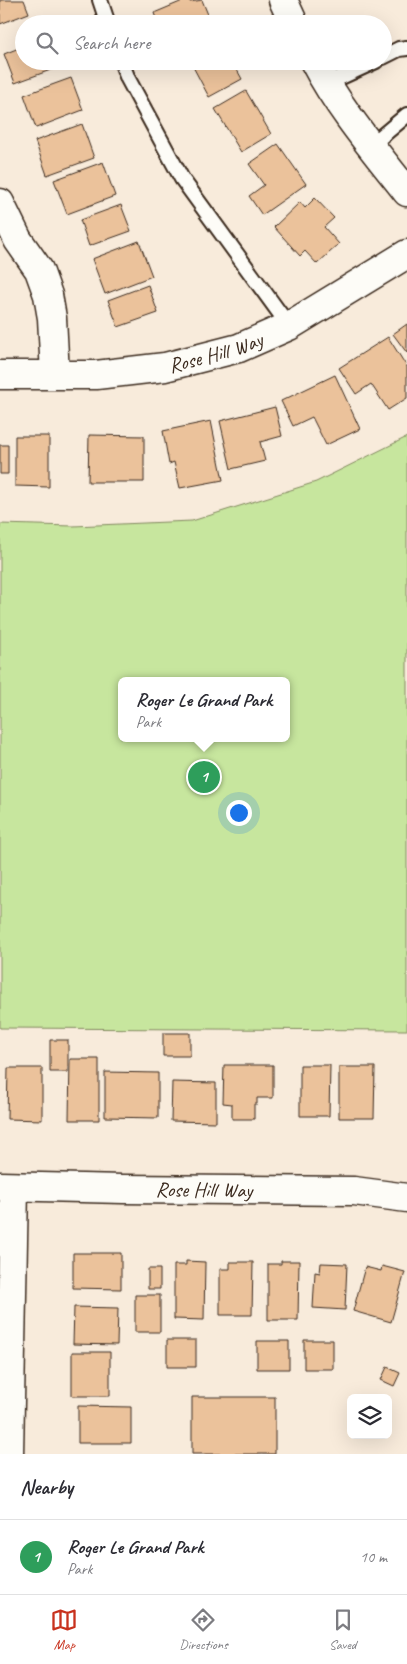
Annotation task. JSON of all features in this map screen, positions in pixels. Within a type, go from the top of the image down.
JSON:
[{"type":"street","points":[[283,0],[290,15]]},
{"type":"street","points":[[320,73],[370,146],[407,192]]},
{"type":"street","points":[[0,203],[18,240],[39,270],[48,295],[52,318],[55,374]]},
{"type":"street","name":"Rose Hill Way","points":[[0,375],[96,375],[165,367],[239,348],[289,326],[407,254]]},
{"type":"street","points":[[7,1186],[9,1454]]},
{"type":"street","name":"Rose Hill Way","points":[[7,1186],[354,1191],[407,1198]]},
{"type":"lane","points":[[100,0],[105,15]]},
{"type":"lane","points":[[392,52],[399,48],[407,48]]},
{"type":"lane","points":[[124,70],[182,179],[289,326]]},
{"type":"lane","points":[[320,73],[334,70]]},
{"type":"lane","points":[[370,146],[407,115]]},
{"type":"green space","points":[[407,437],[407,1030],[0,1028],[0,524],[73,526],[192,521],[316,482]]},
{"type":"building","points":[[0,0],[24,0],[29,13],[15,15],[15,18],[0,24]]},
{"type":"building","points":[[185,0],[190,2],[202,0],[208,15],[155,15],[154,13]]},
{"type":"building","points":[[15,50],[15,70],[51,70],[15,83],[4,54]]},
{"type":"building","points":[[195,70],[237,70],[242,79],[209,97]]},
{"type":"building","points":[[71,78],[83,110],[36,128],[24,95]]},
{"type":"building","points":[[246,91],[271,134],[241,152],[215,109]]},
{"type":"building","points":[[82,124],[94,158],[47,175],[35,141]]},
{"type":"building","points":[[278,144],[306,184],[262,215],[249,196],[264,185],[249,164]]},
{"type":"building","points":[[103,162],[115,196],[67,214],[54,180]]},
{"type":"building","points":[[315,198],[334,218],[324,227],[339,244],[317,264],[305,251],[300,256],[274,227],[300,202],[305,208]]},
{"type":"building","points":[[121,205],[131,231],[89,246],[80,220]]},
{"type":"building","points":[[139,241],[152,276],[105,294],[92,259]]},
{"type":"building","points":[[148,285],[158,313],[118,327],[108,300]]},
{"type":"building","points":[[407,324],[407,353],[393,334]]},
{"type":"building","points":[[388,337],[407,367],[407,398],[388,410],[371,384],[356,394],[339,368]]},
{"type":"building","points":[[335,375],[360,429],[326,445],[312,417],[293,426],[281,401]]},
{"type":"building","points":[[275,407],[282,436],[260,442],[265,461],[231,469],[220,421]]},
{"type":"building","points":[[211,421],[223,480],[180,488],[174,462],[169,464],[163,431]]},
{"type":"building","points":[[89,435],[144,436],[144,482],[88,482]]},
{"type":"building","points":[[15,436],[49,436],[49,487],[15,486]]},
{"type":"building","points":[[0,445],[8,445],[8,474],[0,474]]},
{"type":"building","points":[[163,1033],[190,1033],[190,1056],[163,1056]]},
{"type":"building","points":[[50,1040],[68,1040],[68,1072],[50,1072]]},
{"type":"building","points":[[70,1059],[99,1059],[99,1120],[69,1120]]},
{"type":"building","points":[[224,1065],[273,1065],[273,1098],[257,1098],[257,1104],[254,1104],[254,1119],[232,1119],[232,1104],[223,1103]]},
{"type":"building","points":[[300,1065],[330,1065],[329,1116],[300,1116]]},
{"type":"building","points":[[339,1067],[375,1067],[374,1118],[339,1118]]},
{"type":"building","points":[[8,1068],[42,1068],[42,1120],[7,1119]]},
{"type":"building","points":[[105,1072],[158,1073],[158,1118],[105,1117]]},
{"type":"building","points":[[172,1082],[216,1083],[216,1122],[171,1121]]},
{"type":"building","points":[[73,1253],[121,1253],[121,1289],[73,1288]]},
{"type":"building","points":[[186,1261],[205,1262],[204,1320],[174,1319],[174,1265],[186,1265]]},
{"type":"building","points":[[281,1261],[299,1261],[298,1320],[268,1320],[268,1264],[281,1264]]},
{"type":"building","points":[[230,1262],[253,1262],[252,1315],[220,1315],[220,1269],[230,1269]]},
{"type":"building","points":[[321,1263],[347,1264],[345,1310],[313,1308],[315,1272],[320,1273]]},
{"type":"building","points":[[382,1266],[405,1272],[391,1322],[353,1311],[365,1267],[381,1271]]},
{"type":"building","points":[[148,1269],[160,1269],[160,1289],[148,1289]]},
{"type":"building","points":[[135,1295],[160,1295],[160,1332],[135,1332]]},
{"type":"building","points":[[74,1307],[118,1308],[117,1345],[73,1344]]},
{"type":"building","points":[[167,1340],[196,1340],[196,1367],[167,1367]]},
{"type":"building","points":[[304,1340],[333,1340],[333,1369],[304,1369]]},
{"type":"building","points":[[257,1341],[289,1341],[289,1369],[257,1369]]},
{"type":"building","points":[[72,1352],[110,1352],[110,1396],[72,1396]]},
{"type":"building","points":[[387,1367],[400,1373],[394,1386],[381,1380]]},
{"type":"building","points":[[192,1397],[275,1397],[275,1454],[192,1454]]},
{"type":"building","points":[[78,1406],[131,1407],[131,1443],[78,1443]]},
{"type":"place","name":"Roger Le Grand Park","points":[[204,777]]}]
